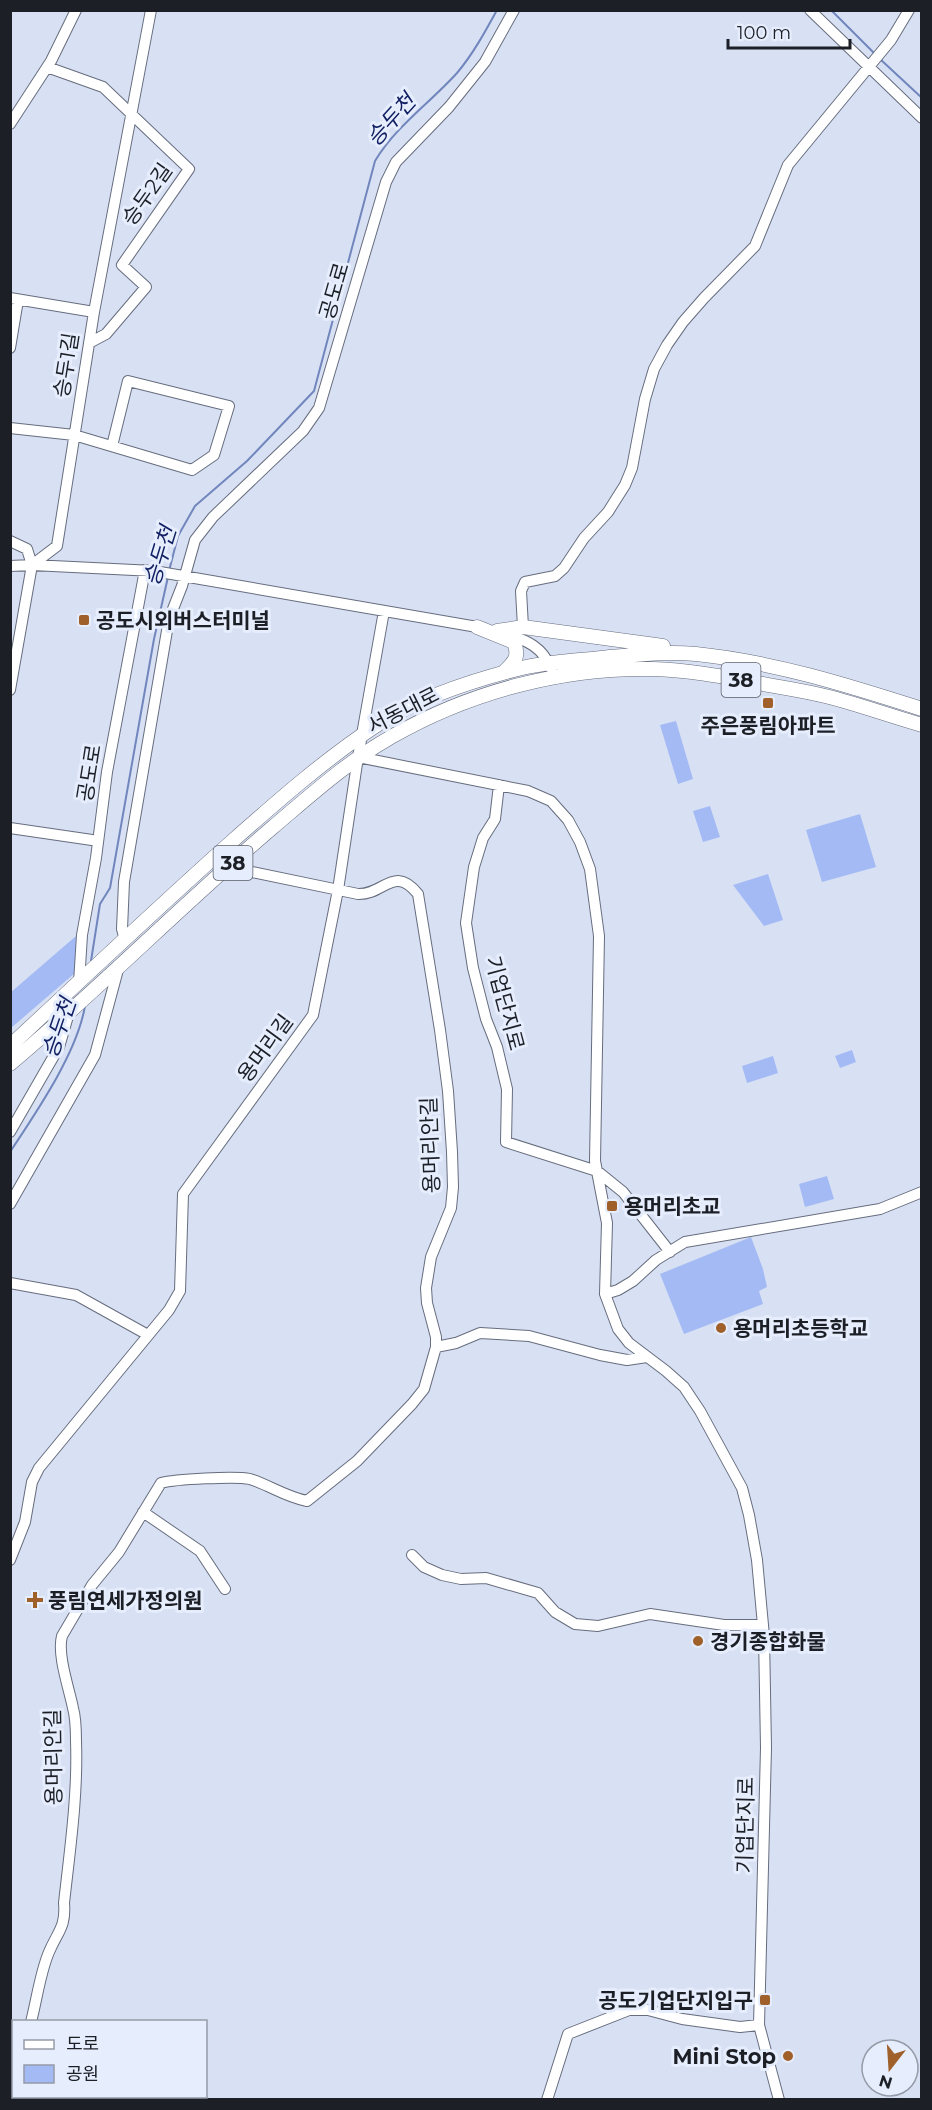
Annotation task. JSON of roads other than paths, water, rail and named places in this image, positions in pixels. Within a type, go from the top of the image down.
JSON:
[{"type":"main road","points":[[477,627],[514,642],[518,652],[515,660],[502,674]]},
{"type":"main road","points":[[496,631],[523,627],[656,645],[694,654]]},
{"type":"main road","name":"서동대로","points":[[10,1046],[260,816],[338,753],[381,722],[436,696],[519,669],[549,664],[643,653],[694,654],[773,666],[843,684],[921,709]]},
{"type":"main road","name":"서동대로","points":[[10,1064],[70,1013],[228,867],[345,767],[392,737],[469,700],[555,677],[609,670],[655,669],[703,673],[827,696],[921,725]]},
{"type":"street","points":[[10,124],[47,67],[76,10]]},
{"type":"street","points":[[94,312],[151,10]]},
{"type":"street","name":"공도로","points":[[121,944],[124,882],[169,619],[181,575],[195,540],[213,517],[271,459],[303,431],[319,408],[386,182],[396,162],[448,107],[485,62],[514,10]]},
{"type":"street","points":[[810,10],[874,60],[921,118]]},
{"type":"street","points":[[523,627],[521,591],[525,582],[555,576],[564,568],[584,538],[608,512],[625,485],[634,459],[645,399],[654,369],[667,345],[704,298],[755,246],[788,165],[891,40],[909,10]]},
{"type":"street","name":"승두2길","points":[[47,67],[103,87],[189,169],[122,265],[146,287],[106,334],[89,342]]},
{"type":"street","points":[[10,348],[14,299]]},
{"type":"street","name":"승두1길","points":[[14,299],[94,312],[57,546],[32,565]]},
{"type":"street","points":[[10,428],[74,435],[192,470],[214,455],[229,405],[128,381],[112,446]]},
{"type":"street","points":[[10,541],[27,549],[32,565],[10,690]]},
{"type":"street","points":[[10,566],[149,570],[477,627],[528,641],[538,648],[555,677]]},
{"type":"street","name":"공도로","points":[[81,980],[82,935],[96,858],[107,772],[149,570]]},
{"type":"street","points":[[358,757],[384,611]]},
{"type":"street","name":"기업단지로","points":[[358,757],[528,791],[551,801],[568,820],[590,868],[599,936],[595,1161],[607,1223],[605,1294],[618,1329],[629,1343],[684,1388],[721,1446],[742,1488],[757,1560],[763,1625],[766,1748],[759,2025],[780,2100]]},
{"type":"street","name":"용머리길","points":[[10,1560],[25,1522],[32,1482],[39,1468],[169,1310],[180,1291],[180,1232],[183,1194],[314,1015],[338,890],[358,757]]},
{"type":"street","name":"기업단지로","points":[[499,785],[495,819],[483,838],[474,867],[466,923],[473,968],[507,1089],[506,1142],[597,1171]]},
{"type":"street","points":[[10,828],[92,840]]},
{"type":"street","name":"용머리안길","points":[[32,2020],[49,1952],[65,1917],[64,1903],[73,1813],[76,1742],[74,1712],[60,1642],[92,1586],[119,1552],[161,1483],[173,1480],[248,1479],[279,1493],[306,1501],[357,1461],[412,1404],[424,1389],[436,1347],[426,1288],[431,1257],[451,1208],[452,1152],[445,1071],[418,894],[410,884],[399,880],[390,881],[377,891],[367,894],[228,867]]},
{"type":"street","points":[[10,1204],[95,1054],[115,970]]},
{"type":"street","points":[[10,1132],[59,1047],[70,1013]]},
{"type":"street","points":[[597,1171],[622,1192],[670,1252]]},
{"type":"street","points":[[605,1294],[618,1290],[633,1281],[656,1260],[685,1242],[880,1209],[921,1192]]},
{"type":"street","points":[[10,1283],[76,1295],[148,1335]]},
{"type":"street","points":[[436,1347],[456,1343],[480,1333],[529,1336],[627,1360],[647,1357]]},
{"type":"street","points":[[143,1512],[200,1551],[225,1589]]},
{"type":"street","points":[[412,1555],[424,1567],[442,1575],[461,1579],[486,1578],[538,1593],[555,1612],[575,1624],[598,1626],[650,1614],[724,1625],[763,1625]]},
{"type":"street","points":[[547,2100],[568,2034],[629,2010],[648,2010],[682,2019],[740,2027],[759,2025]]},
{"type":"waterway","name":"승두천","points":[[169,571],[178,536],[195,506],[247,461],[314,391],[375,161],[383,148],[403,126],[457,73],[474,51],[497,10]]},
{"type":"waterway","points":[[831,10],[874,53]]},
{"type":"waterway","points":[[880,59],[922,98]]},
{"type":"waterway","name":"승두천","points":[[91,961],[100,904],[110,888],[154,639],[168,577]]},
{"type":"waterway","name":"승두천","points":[[10,1152],[65,1062],[81,1024],[85,1006]]},
{"type":"place","name":"공도시외버스터미널","points":[[84,620]]},
{"type":"place","name":"주은풍림아파트","points":[[768,703]]},
{"type":"place","name":"용머리초교","points":[[612,1206]]},
{"type":"place","name":"용머리초등학교","points":[[721,1328]]},
{"type":"place","name":"풍림연세가정의원","points":[[35,1600]]},
{"type":"place","name":"경기종합화물","points":[[698,1641]]},
{"type":"place","name":"공도기업단지입구","points":[[765,2000]]},
{"type":"place","name":"Mini Stop","points":[[788,2056]]}]
